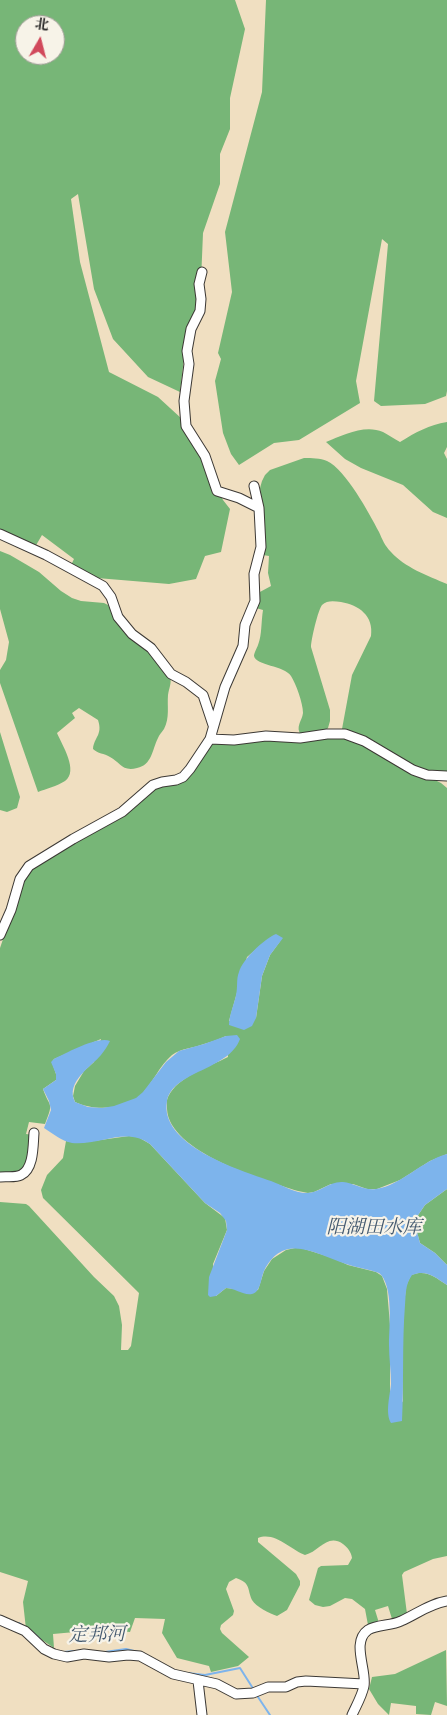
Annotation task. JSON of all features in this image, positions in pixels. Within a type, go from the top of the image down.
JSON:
[{"type":"street","points":[[202,272],[199,284],[200,311],[191,329],[187,352],[189,364],[184,401],[186,426],[205,456],[217,491],[239,498],[258,508]]},
{"type":"street","points":[[0,935],[11,910],[20,879],[29,866],[122,812],[153,785],[183,777],[210,739],[225,687],[243,646],[245,625],[255,601],[254,574],[261,547],[254,486]]},
{"type":"street","points":[[0,534],[46,555],[103,586],[111,597],[118,617],[132,634],[151,648],[170,674],[186,682],[203,695],[214,728]]},
{"type":"street","points":[[210,739],[234,740],[266,736],[300,738],[327,734],[345,734],[364,741],[413,770],[427,775],[447,776]]},
{"type":"street","points":[[0,1177],[21,1175],[26,1171],[31,1162],[34,1133]]},
{"type":"street","points":[[352,1715],[364,1684],[360,1648],[365,1633],[371,1629],[398,1623],[428,1606],[447,1601]]},
{"type":"street","points":[[0,1620],[25,1631],[44,1649],[54,1654],[67,1656],[84,1654],[108,1657],[140,1656],[167,1672],[198,1681],[217,1684],[231,1692],[244,1694],[268,1687],[286,1687],[296,1682],[306,1681],[364,1684]]},
{"type":"street","points":[[198,1681],[202,1715]]},
{"type":"green space","points":[[0,0],[235,0],[245,29],[230,98],[230,129],[220,154],[220,184],[203,233],[200,305],[187,333],[180,392],[148,377],[113,339],[94,289],[78,194],[71,199],[80,262],[109,372],[158,397],[182,419],[223,500],[230,509],[221,552],[205,556],[196,579],[169,584],[97,578],[71,565],[74,559],[42,535],[35,547],[0,532]]},
{"type":"green space","points":[[266,0],[447,0],[447,391],[446,396],[425,404],[381,406],[374,401],[388,244],[382,239],[356,381],[360,403],[299,440],[274,443],[239,465],[231,454],[223,433],[215,381],[221,359],[218,353],[232,292],[225,232],[262,92]]},
{"type":"green space","points":[[447,422],[447,447],[444,453],[447,459],[447,518],[433,512],[403,485],[361,468],[345,459],[326,442],[354,431],[369,429],[383,432],[400,442],[423,429]]},
{"type":"green space","points":[[304,458],[322,459],[342,473],[391,552],[409,567],[447,584],[447,773],[417,769],[398,760],[372,740],[342,729],[352,675],[371,636],[368,617],[359,609],[336,601],[328,602],[324,603],[320,608],[317,619],[311,647],[330,710],[330,721],[326,730],[301,735],[299,727],[303,709],[291,676],[283,670],[260,662],[254,656],[260,637],[263,610],[256,608],[258,593],[271,586],[268,573],[269,556],[263,555],[260,488],[265,475],[270,470]]},
{"type":"green space","points":[[0,551],[39,572],[72,598],[108,605],[116,620],[153,653],[170,676],[171,683],[168,695],[166,725],[158,737],[146,764],[128,769],[93,749],[99,733],[98,720],[79,708],[72,713],[75,718],[57,733],[70,765],[69,777],[62,783],[38,792],[0,683],[0,670],[6,660],[9,642],[0,609]]},
{"type":"green space","points":[[0,732],[20,797],[17,808],[7,812],[0,810]]},
{"type":"green space","points":[[324,736],[349,738],[441,783],[447,788],[447,1154],[430,1161],[400,1180],[377,1189],[367,1189],[353,1184],[331,1184],[308,1193],[263,1180],[220,1162],[200,1151],[183,1138],[172,1124],[167,1109],[168,1097],[179,1083],[228,1057],[226,1036],[183,1049],[172,1055],[163,1064],[141,1095],[126,1104],[109,1108],[83,1105],[75,1102],[73,1096],[75,1086],[84,1071],[94,1062],[101,1039],[54,1059],[52,1062],[56,1080],[43,1089],[50,1105],[48,1117],[45,1124],[29,1122],[26,1134],[33,1135],[29,1163],[21,1172],[0,1175],[0,948],[23,880],[31,869],[125,816],[155,788],[177,784],[210,744]],"holes":[[[281,940],[270,955],[262,976],[256,1018],[229,1021],[247,957],[261,945]]]},
{"type":"green space","points":[[129,1136],[138,1137],[150,1144],[205,1203],[225,1218],[227,1230],[213,1264],[216,1296],[226,1288],[242,1292],[258,1290],[264,1271],[272,1259],[286,1250],[295,1248],[301,1248],[333,1258],[348,1265],[376,1272],[382,1276],[387,1289],[390,1325],[390,1420],[403,1401],[403,1317],[406,1286],[411,1275],[416,1273],[426,1273],[447,1285],[447,1556],[433,1559],[404,1572],[402,1575],[407,1614],[392,1619],[388,1606],[375,1610],[379,1623],[368,1625],[365,1609],[352,1599],[345,1598],[330,1606],[315,1605],[309,1600],[318,1568],[321,1566],[348,1565],[352,1558],[349,1550],[343,1544],[332,1541],[305,1555],[277,1539],[264,1537],[258,1538],[258,1542],[296,1574],[300,1585],[287,1610],[277,1616],[263,1610],[254,1603],[244,1582],[236,1578],[229,1582],[226,1589],[234,1611],[233,1615],[221,1625],[220,1629],[249,1657],[238,1666],[211,1672],[209,1666],[177,1658],[162,1633],[165,1619],[135,1618],[130,1632],[102,1629],[102,1625],[74,1627],[75,1632],[53,1634],[54,1648],[26,1629],[23,1602],[28,1581],[0,1572],[0,1202],[26,1204],[29,1206],[114,1296],[119,1306],[122,1325],[121,1350],[128,1350],[131,1346],[139,1293],[43,1198],[41,1190],[47,1175],[63,1158],[66,1141],[79,1143]]},
{"type":"green space","points":[[447,1189],[447,1265],[435,1253],[420,1243],[414,1221],[425,1205]]},
{"type":"green space","points":[[446,1650],[447,1706],[435,1702],[431,1715],[416,1714],[416,1706],[391,1703],[389,1715],[378,1704],[369,1689],[372,1677],[395,1674]]},
{"type":"water","points":[[276,934],[283,938],[270,955],[262,976],[256,1018],[252,1026],[244,1030],[229,1025],[241,967],[254,950]]},
{"type":"water","name":"阳湖田水库","points":[[237,1035],[240,1039],[225,1058],[179,1083],[171,1091],[167,1101],[168,1117],[175,1131],[188,1143],[204,1153],[240,1170],[302,1193],[316,1191],[338,1182],[372,1189],[385,1187],[438,1157],[447,1154],[447,1189],[425,1205],[414,1221],[420,1243],[435,1253],[447,1265],[447,1285],[426,1273],[412,1275],[408,1282],[404,1320],[402,1421],[391,1423],[388,1414],[391,1384],[389,1350],[390,1307],[387,1287],[379,1273],[302,1249],[291,1249],[281,1252],[272,1259],[264,1271],[255,1293],[246,1294],[226,1288],[216,1296],[210,1297],[208,1295],[209,1277],[227,1230],[226,1221],[220,1213],[205,1203],[150,1144],[141,1139],[122,1137],[72,1143],[61,1139],[44,1128],[51,1110],[43,1089],[56,1080],[56,1074],[51,1062],[66,1053],[90,1043],[104,1040],[110,1041],[101,1055],[80,1076],[73,1088],[75,1102],[88,1107],[102,1108],[136,1098],[143,1092],[166,1062],[179,1051],[226,1036]]},
{"type":"waterway","name":"定邦河","points":[[19,1623],[25,1627]]},
{"type":"waterway","name":"定邦河","points":[[31,1631],[40,1639]]},
{"type":"waterway","name":"定邦河","points":[[105,1652],[126,1649],[142,1653]]},
{"type":"waterway","name":"定邦河","points":[[63,1652],[88,1650]]},
{"type":"waterway","name":"定邦河","points":[[187,1673],[205,1675],[240,1668],[254,1690]]},
{"type":"waterway","points":[[256,1694],[270,1715]]}]
